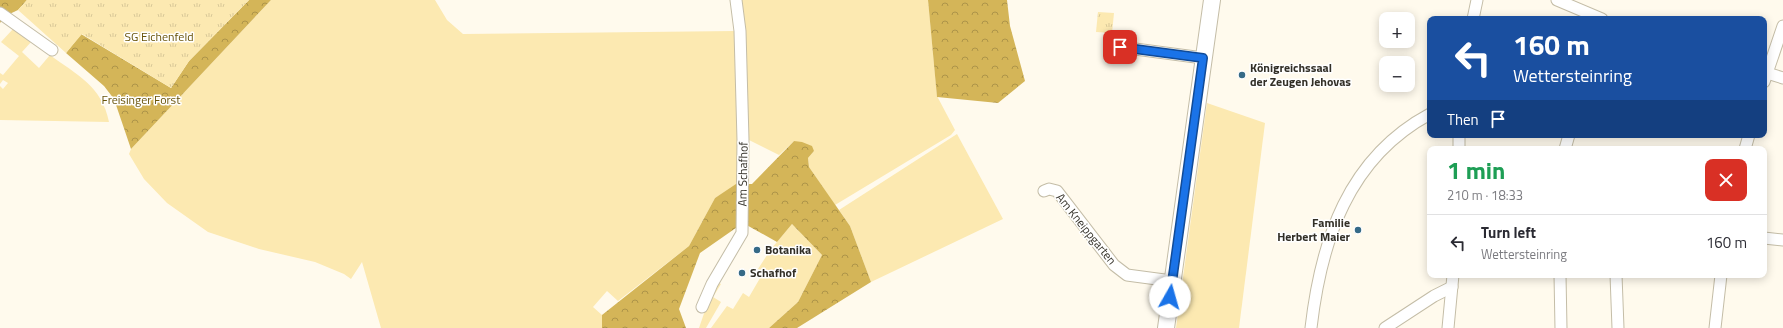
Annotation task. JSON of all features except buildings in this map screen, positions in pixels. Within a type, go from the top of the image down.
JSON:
[{"type":"main road","points":[[1166,328],[1212,0]]},
{"type":"street","name":"Am Schafhof","points":[[702,307],[712,284],[742,233],[744,149],[740,31],[736,0]]},
{"type":"street","points":[[1474,16],[1477,0]]},
{"type":"street","points":[[1557,0],[1595,16]]},
{"type":"street","points":[[0,13],[52,50]]},
{"type":"street","points":[[1767,70],[1783,26]]},
{"type":"street","points":[[1120,47],[1203,58]]},
{"type":"street","points":[[1767,76],[1783,78]]},
{"type":"street","points":[[1311,328],[1314,303],[1323,259],[1345,201],[1356,180],[1375,157],[1395,139],[1427,116]]},
{"type":"street","name":"Am Kneippgarten","points":[[1044,191],[1049,189],[1057,192],[1114,265],[1127,275],[1172,281]]},
{"type":"street","points":[[1767,238],[1783,240]]},
{"type":"street","points":[[1448,328],[1453,278]]},
{"type":"street","points":[[1560,278],[1561,328]]},
{"type":"street","points":[[1616,278],[1618,328]]},
{"type":"street","points":[[1715,328],[1721,278]]},
{"type":"street","points":[[1385,328],[1434,296],[1452,287]]},
{"type":"green space","points":[[0,0],[27,0],[18,10],[5,16],[0,23]]},
{"type":"green space","name":"SG Eichenfeld","points":[[27,0],[249,0],[189,61],[171,88],[82,34],[66,53],[18,10]]},
{"type":"green space","name":"Freisinger Forst","points":[[249,0],[271,0],[131,149],[114,99],[104,86],[66,53],[81,34],[171,88],[189,61]]},
{"type":"green space","points":[[271,0],[435,0],[447,20],[463,34],[735,31],[739,184],[715,198],[689,246],[618,301],[607,291],[593,307],[602,315],[602,328],[381,328],[362,262],[351,279],[344,274],[315,262],[259,249],[208,232],[167,203],[144,179],[129,154],[131,149]]},
{"type":"green space","points":[[739,0],[928,0],[937,96],[955,130],[951,135],[835,205],[809,167],[808,158],[814,151],[794,141],[779,155],[747,139]]},
{"type":"green space","points":[[928,0],[1007,0],[1010,26],[1025,81],[998,103],[937,97]]},
{"type":"green space","points":[[1098,12],[1114,13],[1112,33],[1096,32]]},
{"type":"green space","points":[[13,29],[31,42],[22,52],[39,68],[50,55],[87,82],[101,99],[109,122],[0,120],[0,86],[3,89],[8,83],[3,80],[0,84],[0,73],[3,75],[19,56],[1,42]]},
{"type":"green space","points":[[1207,103],[1265,123],[1239,328],[1176,328]]},
{"type":"green space","points":[[957,134],[1003,219],[871,282],[850,226],[839,210]]},
{"type":"green space","points":[[794,141],[812,146],[814,151],[808,158],[809,167],[850,226],[871,282],[797,328],[769,328],[798,302],[822,255],[792,224],[777,242],[743,223],[700,253],[679,309],[686,328],[602,328],[602,315],[689,246],[715,198],[736,184],[752,184]]},
{"type":"green space","points":[[792,224],[822,255],[798,302],[769,328],[711,328],[727,306],[733,309],[743,293],[749,297],[763,273],[758,269],[771,249]]},
{"type":"green space","points":[[717,282],[721,284],[713,297],[721,302],[706,328],[699,328],[711,293]]},
{"type":"place","name":"Königreichssaal der Zeugen Jehovas","points":[[1242,75]]},
{"type":"place","name":"Familie Herbert Maier","points":[[1358,230]]},
{"type":"place","name":"Botanika","points":[[757,250]]},
{"type":"place","name":"Schafhof","points":[[742,273]]},
{"type":"route","points":[[1120,47],[1203,58],[1170,297]]}]
